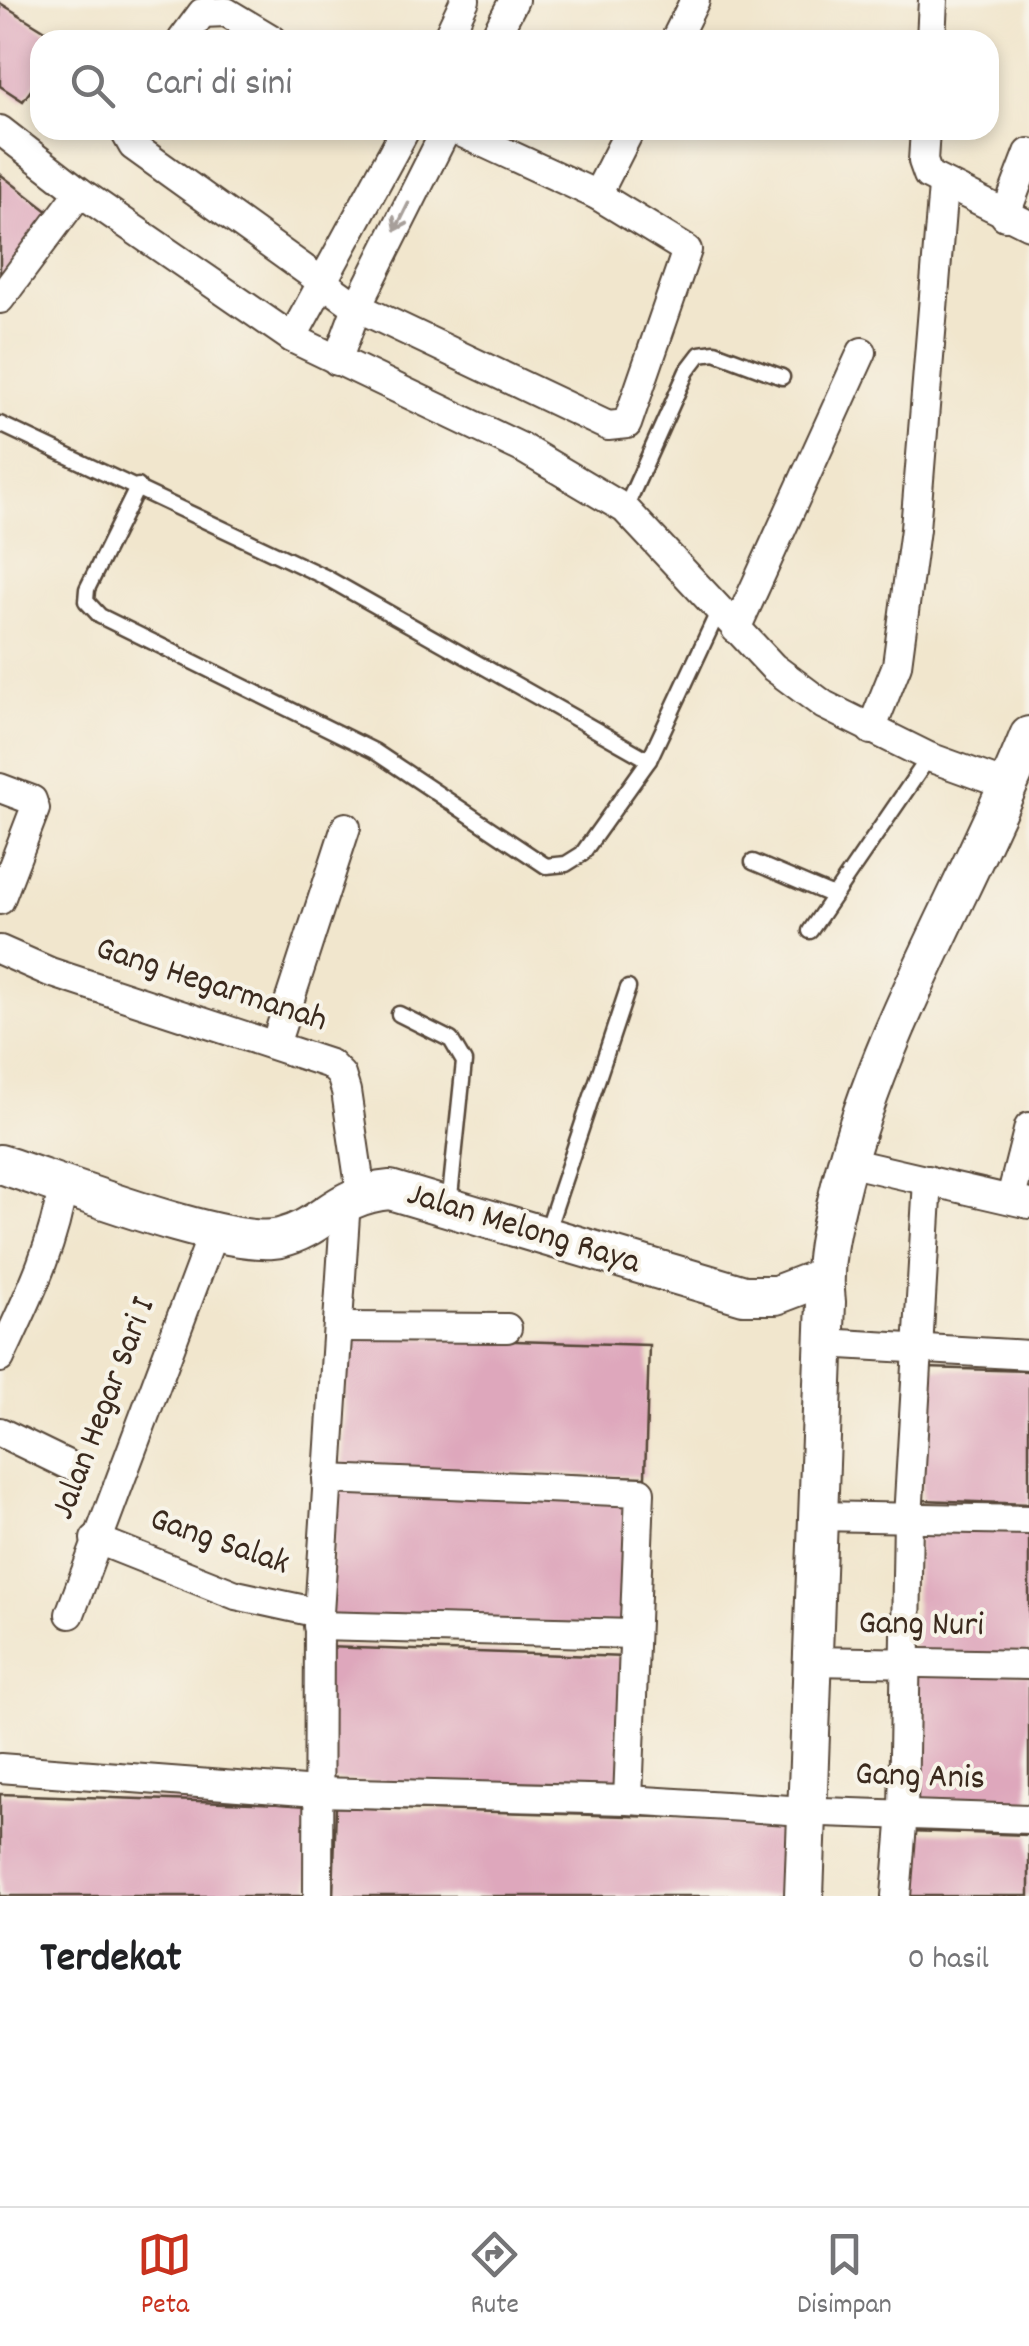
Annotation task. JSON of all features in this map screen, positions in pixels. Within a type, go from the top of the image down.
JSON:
[{"type":"main road","points":[[804,1896],[810,1812],[823,1277],[847,1162],[875,1070],[1019,790],[1029,736]]},
{"type":"main road","points":[[0,1164],[213,1233],[276,1239],[299,1232],[353,1196]]},
{"type":"main road","name":"Jalan Melong Raya","points":[[353,1196],[390,1190],[744,1295],[776,1295],[823,1277]]},
{"type":"street","points":[[450,30],[464,0]]},
{"type":"street","points":[[499,30],[514,0]]},
{"type":"street","points":[[680,30],[695,0]]},
{"type":"street","points":[[932,30],[933,0]]},
{"type":"street","points":[[189,30],[202,12],[248,12]]},
{"type":"street","points":[[0,130],[80,192],[292,338],[522,448],[625,509],[773,667],[824,705],[929,756],[1019,790]]},
{"type":"street","points":[[130,140],[357,307],[608,426],[627,424],[687,250],[597,195],[478,140]]},
{"type":"street","points":[[292,338],[400,140]]},
{"type":"street","points":[[337,361],[357,307],[440,140]]},
{"type":"street","points":[[597,195],[625,140]]},
{"type":"street","points":[[925,140],[923,161],[928,175],[943,186],[1017,220],[1029,154]]},
{"type":"street","points":[[871,730],[897,665],[915,529],[943,186]]},
{"type":"street","points":[[0,299],[80,192]]},
{"type":"street","points":[[728,619],[862,352]]},
{"type":"street","points":[[0,788],[32,800],[35,810],[0,900]]},
{"type":"street","points":[[275,1045],[346,828]]},
{"type":"street","name":"Gang Hegarmanah","points":[[0,950],[50,972],[330,1064],[341,1075],[353,1196]]},
{"type":"street","points":[[847,1162],[1020,1201],[1029,1127]]},
{"type":"street","points":[[896,1896],[903,1814],[908,1518],[928,1180]]},
{"type":"street","points":[[0,1358],[57,1228],[64,1184]]},
{"type":"street","points":[[318,1896],[319,1620],[327,1479],[353,1196]]},
{"type":"street","name":"Jalan Hegar Sari I","points":[[70,1614],[213,1233]]},
{"type":"street","points":[[341,1327],[507,1328]]},
{"type":"street","points":[[824,1343],[1029,1355]]},
{"type":"street","points":[[0,1432],[68,1465]]},
{"type":"street","points":[[327,1479],[637,1490],[641,1496],[628,1800]]},
{"type":"street","points":[[816,1516],[1029,1520]]},
{"type":"street","name":"Gang Salak","points":[[96,1540],[236,1595],[319,1620],[634,1634]]},
{"type":"street","name":"Gang Nuri","points":[[812,1661],[1029,1665]]},
{"type":"street","name":"Gang Anis","points":[[0,1768],[317,1792],[628,1800],[810,1812],[1029,1819]]},
{"type":"lane","points":[[625,509],[687,371],[700,354],[714,352],[782,377]]},
{"type":"lane","points":[[0,424],[325,577],[649,760]]},
{"type":"lane","points":[[138,486],[88,589],[86,601],[100,616],[374,750],[546,866],[566,864],[582,854],[649,760],[728,619]]},
{"type":"lane","points":[[810,931],[929,756]]},
{"type":"lane","points":[[753,862],[831,895]]},
{"type":"lane","points":[[545,1236],[628,988]]},
{"type":"lane","points":[[399,1014],[451,1040],[464,1062],[449,1206]]},
{"type":"building","points":[[0,3],[44,30],[30,30],[30,92],[23,101],[0,86]]},
{"type":"building","points":[[0,174],[54,216],[0,283]]},
{"type":"building","points":[[347,1336],[649,1345],[645,1477],[343,1468]]},
{"type":"building","points":[[926,1368],[1029,1371],[1029,1504],[922,1500]]},
{"type":"building","points":[[334,1485],[636,1494],[632,1627],[330,1618]]},
{"type":"building","points":[[918,1527],[1029,1531],[1029,1664],[913,1660]]},
{"type":"building","points":[[324,1647],[626,1657],[622,1790],[320,1780]]},
{"type":"building","points":[[914,1670],[1029,1674],[1029,1807],[910,1803]]},
{"type":"building","points":[[0,1794],[312,1805],[309,1896],[0,1896]]},
{"type":"building","points":[[336,1807],[788,1821],[786,1896],[333,1896]]},
{"type":"building","points":[[908,1831],[1029,1835],[1029,1896],[906,1896]]}]
